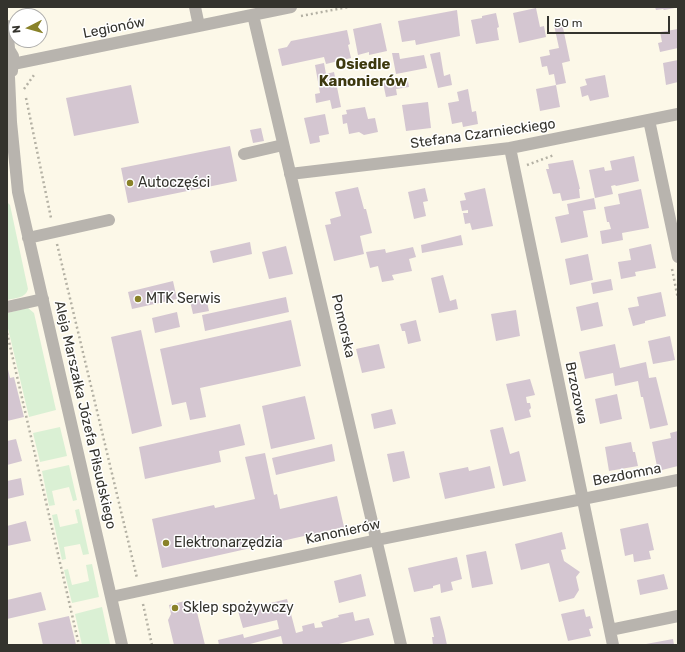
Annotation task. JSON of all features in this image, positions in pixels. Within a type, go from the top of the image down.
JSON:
[{"type":"street","points":[[195,7],[199,26]]},
{"type":"street","name":"Legionów","points":[[13,64],[253,15],[293,12]]},
{"type":"street","name":"Pomorska","points":[[253,15],[401,645]]},
{"type":"street","points":[[7,26],[8,47]]},
{"type":"street","points":[[9,48],[13,56],[13,64]]},
{"type":"street","name":"Aleja Marszałka Józefa Piłsudskiego","points":[[13,64],[8,78],[13,194]]},
{"type":"street","name":"Stefana Czarnieckiego","points":[[290,174],[510,148],[678,114]]},
{"type":"street","points":[[649,120],[678,258]]},
{"type":"street","points":[[244,154],[283,145]]},
{"type":"street","name":"Brzozowa","points":[[510,148],[613,645]]},
{"type":"street","name":"Aleja Marszałka Józefa Piłsudskiego","points":[[7,163],[13,194],[28,238],[43,299],[122,645]]},
{"type":"street","points":[[28,238],[109,220]]},
{"type":"street","points":[[7,307],[43,299]]},
{"type":"street","name":"Bezdomna","points":[[582,499],[678,480]]},
{"type":"street","name":"Kanonierów","points":[[112,597],[377,540],[582,499]]},
{"type":"street","points":[[610,630],[678,616]]},
{"type":"path","points":[[293,12],[348,7]]},
{"type":"path","points":[[24,90],[31,78],[37,72]]},
{"type":"path","points":[[25,97],[54,232],[152,645]]},
{"type":"path","points":[[526,170],[527,164],[560,153]]},
{"type":"path","points":[[672,268],[678,299]]},
{"type":"path","points":[[7,333],[79,645]]},
{"type":"green space","points":[[7,202],[10,205],[28,289],[23,296],[7,300]]},
{"type":"green space","points":[[28,308],[34,313],[56,410],[29,417],[7,324],[7,313]]},
{"type":"green space","points":[[60,427],[67,456],[40,462],[33,433]]},
{"type":"green space","points":[[69,465],[77,500],[73,501],[69,487],[52,491],[55,505],[49,506],[42,471]]},
{"type":"green space","points":[[79,509],[89,554],[83,555],[80,544],[64,547],[66,559],[62,560],[52,515],[57,514],[60,527],[78,523],[75,510]]},
{"type":"green space","points":[[92,564],[99,597],[72,603],[64,570],[68,569],[72,585],[89,581],[86,565]]},
{"type":"green space","points":[[102,607],[110,644],[82,645],[75,614]]},
{"type":"building","points":[[655,7],[675,7],[675,8],[656,10]]},
{"type":"building","points":[[536,8],[540,27],[544,26],[546,37],[519,43],[513,13]]},
{"type":"building","points":[[457,10],[460,36],[416,45],[415,40],[402,42],[398,21]]},
{"type":"building","points":[[496,13],[499,27],[497,28],[499,40],[476,44],[471,20]]},
{"type":"building","points":[[381,23],[387,51],[369,55],[369,52],[358,55],[353,29]]},
{"type":"building","points":[[562,23],[570,61],[562,63],[566,83],[556,85],[554,74],[549,75],[547,66],[542,67],[540,57],[550,55],[549,50],[559,48],[554,25]]},
{"type":"building","points":[[678,29],[678,48],[660,52],[658,43],[662,42],[660,32]]},
{"type":"building","points":[[347,30],[351,58],[326,64],[324,57],[282,66],[278,49],[287,47],[291,41]]},
{"type":"building","points":[[440,52],[444,76],[450,74],[452,85],[438,88],[430,54]]},
{"type":"building","points":[[392,53],[399,53],[400,59],[424,55],[427,68],[396,74]]},
{"type":"building","points":[[678,60],[678,82],[666,85],[663,63]]},
{"type":"building","points":[[324,63],[326,74],[334,72],[341,107],[332,109],[330,100],[316,103],[315,94],[320,93],[315,65]]},
{"type":"building","points":[[605,75],[609,97],[590,101],[588,95],[582,97],[580,87],[587,85],[585,79]]},
{"type":"building","points":[[406,78],[409,87],[396,89],[397,95],[386,97],[383,83]]},
{"type":"building","points":[[131,85],[139,123],[74,136],[66,98]]},
{"type":"building","points":[[556,85],[560,107],[540,111],[536,89]]},
{"type":"building","points":[[468,89],[472,112],[476,111],[478,124],[463,127],[462,122],[452,124],[448,103],[459,101],[457,92]]},
{"type":"building","points":[[428,102],[431,128],[406,131],[402,105]]},
{"type":"building","points":[[365,107],[368,119],[375,118],[378,132],[364,135],[359,132],[349,134],[347,123],[343,124],[342,115],[347,114],[346,110]]},
{"type":"building","points":[[325,114],[329,134],[319,136],[320,142],[310,144],[304,118]]},
{"type":"building","points":[[261,128],[264,141],[253,143],[250,130]]},
{"type":"building","points":[[230,146],[237,181],[128,203],[121,168]]},
{"type":"building","points":[[634,156],[639,181],[611,186],[613,194],[595,198],[589,170],[604,167],[605,171],[612,170],[610,161]]},
{"type":"building","points":[[573,160],[580,189],[580,198],[562,201],[560,193],[553,194],[546,169],[549,169],[548,164]]},
{"type":"building","points":[[358,187],[364,209],[366,209],[372,233],[360,236],[364,254],[334,261],[325,225],[331,224],[330,219],[341,216],[335,192]]},
{"type":"building","points":[[425,188],[428,201],[423,202],[426,216],[414,219],[408,192]]},
{"type":"building","points":[[485,188],[493,226],[472,230],[470,223],[465,224],[463,213],[468,213],[468,210],[462,211],[460,201],[466,200],[464,193]]},
{"type":"building","points":[[641,189],[649,228],[622,233],[623,240],[602,244],[600,231],[611,229],[609,222],[607,222],[604,207],[620,204],[618,194]]},
{"type":"building","points":[[594,198],[596,209],[583,211],[588,237],[561,243],[555,217],[569,214],[567,204]]},
{"type":"building","points":[[461,235],[463,245],[422,253],[421,245]]},
{"type":"building","points":[[250,242],[252,254],[213,263],[210,251]]},
{"type":"building","points":[[651,244],[656,268],[635,272],[636,276],[621,279],[618,262],[631,260],[629,249]]},
{"type":"building","points":[[286,246],[293,274],[269,279],[262,252]]},
{"type":"building","points":[[413,247],[416,257],[409,259],[412,271],[392,275],[394,280],[382,282],[378,266],[370,268],[366,252],[385,249],[386,253]]},
{"type":"building","points":[[588,254],[593,280],[570,285],[565,259]]},
{"type":"building","points":[[443,275],[450,301],[456,299],[458,309],[439,313],[431,278]]},
{"type":"building","points":[[611,279],[613,290],[593,294],[591,283]]},
{"type":"building","points":[[173,281],[177,299],[132,309],[128,292]]},
{"type":"building","points":[[661,292],[666,316],[645,321],[645,323],[633,326],[628,308],[639,306],[637,297]]},
{"type":"building","points":[[206,297],[209,311],[193,314],[190,301]]},
{"type":"building","points":[[286,297],[289,312],[205,331],[202,315]]},
{"type":"building","points":[[598,302],[603,326],[581,331],[576,307]]},
{"type":"building","points":[[516,310],[520,336],[496,341],[491,314]]},
{"type":"building","points":[[177,312],[180,327],[155,333],[152,318]]},
{"type":"building","points":[[291,320],[301,366],[200,388],[206,417],[190,420],[186,402],[172,405],[160,349]]},
{"type":"building","points":[[416,320],[421,341],[408,344],[405,331],[402,331],[400,324]]},
{"type":"building","points":[[141,330],[162,426],[132,434],[111,337]]},
{"type":"building","points":[[670,336],[675,360],[653,364],[648,341]]},
{"type":"building","points":[[379,344],[385,368],[362,373],[356,349]]},
{"type":"building","points":[[615,344],[620,368],[646,362],[649,378],[656,377],[668,425],[650,429],[638,381],[615,386],[613,373],[585,379],[579,352]]},
{"type":"building","points":[[7,365],[10,378],[14,377],[24,417],[7,421]]},
{"type":"building","points":[[530,379],[535,395],[526,397],[527,403],[530,403],[531,408],[529,410],[531,417],[515,421],[506,384]]},
{"type":"building","points":[[617,394],[622,419],[600,424],[595,399]]},
{"type":"building","points":[[305,396],[315,439],[271,449],[262,406]]},
{"type":"building","points":[[392,409],[396,424],[374,429],[371,414]]},
{"type":"building","points":[[240,424],[245,445],[219,451],[221,462],[145,479],[139,447]]},
{"type":"building","points":[[503,427],[510,454],[519,451],[526,481],[503,486],[490,430]]},
{"type":"building","points":[[678,431],[678,466],[658,471],[652,442],[671,438],[670,433]]},
{"type":"building","points":[[16,439],[22,461],[7,465],[7,441]]},
{"type":"building","points":[[631,442],[638,466],[609,471],[605,447]]},
{"type":"building","points":[[332,444],[335,461],[276,475],[272,458]]},
{"type":"building","points":[[404,451],[410,478],[393,482],[387,454]]},
{"type":"building","points":[[265,453],[274,495],[277,494],[280,509],[337,496],[344,527],[162,568],[152,519],[214,505],[215,508],[255,499],[245,457]]},
{"type":"building","points":[[490,466],[495,488],[445,499],[439,473],[468,467],[469,471]]},
{"type":"building","points":[[21,478],[24,495],[7,499],[7,481]]},
{"type":"building","points":[[26,521],[31,541],[7,546],[7,526]]},
{"type":"building","points":[[648,523],[654,550],[649,551],[651,559],[634,562],[633,554],[625,556],[620,529]]},
{"type":"building","points":[[562,532],[566,549],[561,550],[564,561],[580,572],[576,577],[579,590],[574,598],[559,602],[549,563],[521,570],[515,544]]},
{"type":"building","points":[[486,551],[493,584],[472,588],[466,555]]},
{"type":"building","points":[[457,557],[462,579],[451,582],[453,590],[441,593],[440,584],[433,586],[433,588],[414,592],[408,568]]},
{"type":"building","points":[[361,574],[366,596],[339,603],[334,581]]},
{"type":"building","points":[[664,574],[668,589],[640,595],[637,580]]},
{"type":"building","points":[[41,592],[46,610],[7,619],[7,600]]},
{"type":"building","points":[[287,599],[296,633],[303,631],[302,626],[314,623],[315,628],[323,627],[321,622],[339,617],[338,615],[353,612],[355,621],[369,618],[374,635],[335,645],[283,645],[281,636],[246,645],[219,645],[218,640],[243,634],[244,638],[279,629],[277,620],[243,628],[238,611]]},
{"type":"building","points":[[185,601],[187,610],[196,608],[205,645],[174,645],[168,620],[171,614],[169,605]]},
{"type":"building","points":[[584,609],[586,617],[590,616],[593,628],[589,629],[591,636],[568,641],[561,614]]},
{"type":"building","points":[[69,616],[76,645],[43,645],[38,623]]},
{"type":"building","points":[[440,616],[447,645],[433,645],[432,637],[434,637],[430,618]]},
{"type":"building","points":[[673,639],[674,645],[646,645],[646,644]]},
{"type":"place","name":"Autoczęści","points":[[130,183]]},
{"type":"place","name":"MTK Serwis","points":[[138,299]]},
{"type":"place","name":"Elektronarzędzia","points":[[166,543]]},
{"type":"place","name":"Sklep spożywczy","points":[[175,608]]},
{"type":"district","name":"Osiedle Kanonierów","points":[[363,74]]}]
